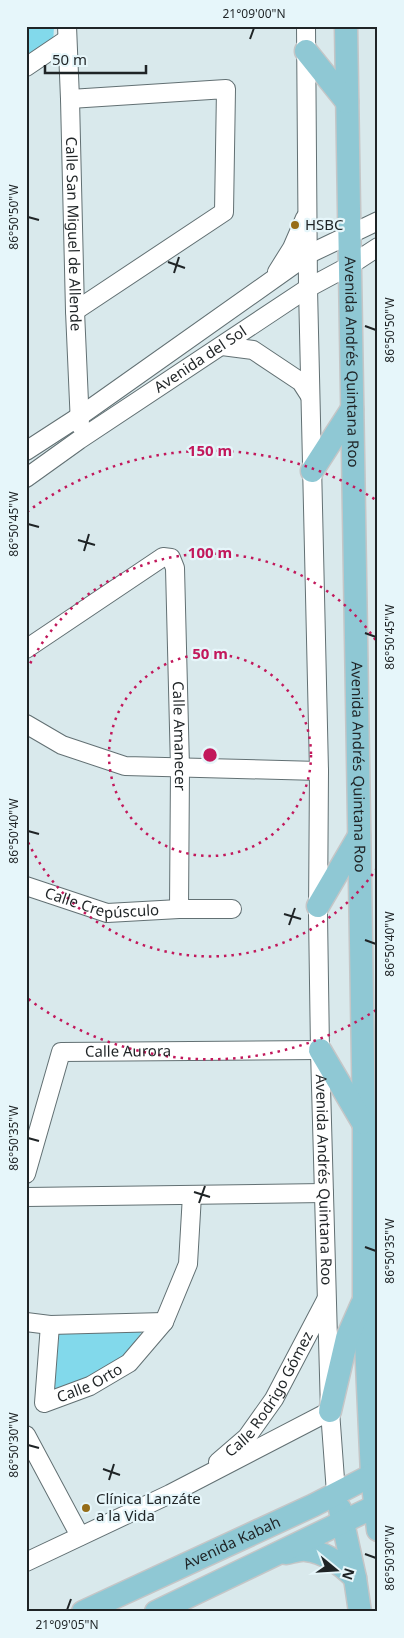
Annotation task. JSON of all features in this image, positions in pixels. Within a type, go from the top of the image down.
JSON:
[{"type":"main road","name":"Avenida Andrés Quintana Roo","points":[[346,26],[364,1124],[364,1276],[371,1300],[378,1530]]},
{"type":"main road","points":[[306,51],[347,102]]},
{"type":"main road","points":[[312,471],[352,409]]},
{"type":"main road","points":[[318,906],[359,835]]},
{"type":"main road","points":[[320,1050],[364,1124]]},
{"type":"main road","points":[[330,1411],[347,1338],[371,1300]]},
{"type":"main road","name":"Avenida Kabah","points":[[83,1612],[336,1493],[376,1472]]},
{"type":"main road","points":[[336,1493],[355,1578],[360,1612]]},
{"type":"main road","name":"Avenida Kabah","points":[[156,1612],[376,1506]]},
{"type":"main road","points":[[270,1556],[305,1549],[339,1562],[355,1578]]},
{"type":"street","name":"Avenida Andrés Quintana Roo","points":[[306,26],[308,288],[319,771],[320,1050],[330,1411],[336,1493]]},
{"type":"street","points":[[26,67],[66,33]]},
{"type":"street","name":"Calle San Miguel de Allende","points":[[66,33],[70,99],[75,311],[80,416],[79,440]]},
{"type":"street","points":[[70,99],[226,89],[224,212],[75,311]]},
{"type":"street","points":[[272,279],[292,248],[308,210]]},
{"type":"street","name":"Avenida del Sol","points":[[26,451],[80,416],[309,254],[378,221]]},
{"type":"street","name":"Avenida del Sol","points":[[26,478],[79,440],[308,288],[349,266],[378,247]]},
{"type":"street","points":[[222,346],[253,350],[301,382],[310,396]]},
{"type":"street","name":"Calle Amanecer","points":[[26,649],[163,557],[171,558],[175,568],[180,768],[179,909]]},
{"type":"street","points":[[26,724],[62,745],[125,766],[319,771]]},
{"type":"street","name":"Calle Crepúsculo","points":[[26,886],[107,912],[232,909]]},
{"type":"street","name":"Calle Aurora","points":[[26,1174],[61,1052],[320,1050]]},
{"type":"street","points":[[26,1197],[324,1193]]},
{"type":"street","name":"Calle Orto","points":[[50,1325],[44,1403],[90,1386],[129,1363],[164,1322],[188,1264],[192,1195]]},
{"type":"street","name":"Calle Rodrigo Gómez","points":[[170,1494],[214,1465],[247,1437],[274,1399],[327,1298]]},
{"type":"street","points":[[26,1322],[50,1325],[164,1322]]},
{"type":"street","name":"Calle Rodrigo Gómez","points":[[26,1562],[170,1494],[330,1411]]},
{"type":"street","points":[[26,1434],[80,1536]]},
{"type":"shaded area","points":[[26,26],[54,26],[53,46],[26,62]]},
{"type":"shaded area","points":[[142,1331],[128,1354],[94,1377],[54,1395],[59,1333]]},
{"type":"place","name":"HSBC","points":[[295,225]]},
{"type":"place","name":"Clínica Lanzáte a la Vida","points":[[86,1508]]}]
